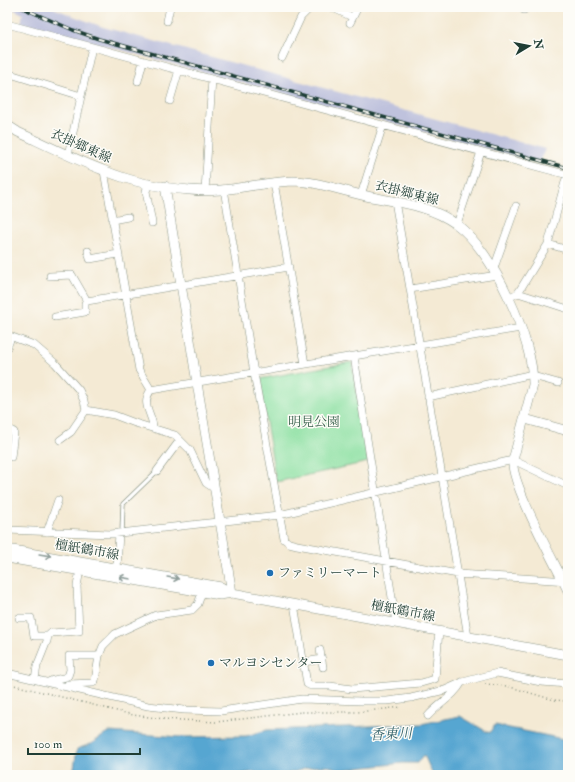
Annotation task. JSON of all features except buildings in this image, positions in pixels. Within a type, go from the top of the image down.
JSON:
[{"type":"main road","name":"衣掛郷東線","points":[[7,125],[104,171],[149,183],[205,191],[224,190],[274,182],[294,181],[313,183],[429,210],[457,224],[476,242],[495,271],[521,328],[530,358],[533,385],[513,460],[513,473],[517,484],[566,580],[568,591]]},
{"type":"main road","points":[[165,186],[232,593]]},
{"type":"main road","points":[[525,419],[568,431]]},
{"type":"main road","name":"檀紙鶴市線","points":[[7,548],[221,587],[232,593],[568,655]]},
{"type":"main road","name":"檀紙鶴市線","points":[[7,558],[220,595],[232,593]]},
{"type":"street","points":[[167,21],[170,7]]},
{"type":"street","points":[[282,58],[301,17],[311,7]]},
{"type":"street","points":[[331,7],[351,20],[358,7]]},
{"type":"street","points":[[7,24],[481,152],[568,174],[548,244],[518,293],[508,298]]},
{"type":"street","points":[[68,155],[92,47]]},
{"type":"street","points":[[138,81],[143,60]]},
{"type":"street","points":[[170,101],[179,70]]},
{"type":"street","points":[[7,73],[81,96]]},
{"type":"street","points":[[205,191],[212,79]]},
{"type":"street","points":[[361,195],[383,125]]},
{"type":"street","points":[[457,224],[481,152]]},
{"type":"street","points":[[104,171],[138,370],[151,390]]},
{"type":"street","points":[[274,182],[305,364]]},
{"type":"street","points":[[149,183],[146,191],[152,223]]},
{"type":"street","points":[[224,190],[254,373],[284,539],[289,543],[458,574],[566,580]]},
{"type":"street","points":[[394,201],[420,345],[468,637]]},
{"type":"street","points":[[410,289],[495,271],[516,206]]},
{"type":"street","points":[[112,220],[128,217]]},
{"type":"street","points":[[548,244],[568,250]]},
{"type":"street","points":[[88,251],[90,259],[118,254]]},
{"type":"street","points":[[55,317],[85,312],[85,303],[88,301],[289,267]]},
{"type":"street","points":[[50,276],[72,275],[88,301]]},
{"type":"street","points":[[518,293],[568,309]]},
{"type":"street","points":[[153,428],[147,406],[147,394],[151,390],[521,328]]},
{"type":"street","points":[[7,348],[9,336],[34,345],[55,363],[79,390],[86,410],[71,432],[60,440]]},
{"type":"street","points":[[354,356],[396,623]]},
{"type":"street","points":[[428,397],[533,375],[558,383]]},
{"type":"street","points":[[86,410],[114,415],[175,435],[194,457],[206,483],[215,489]]},
{"type":"street","points":[[7,428],[14,432],[11,457]]},
{"type":"street","points":[[157,471],[180,440]]},
{"type":"street","points":[[7,530],[96,534],[120,533],[279,515],[513,460],[568,486]]},
{"type":"street","points":[[47,532],[58,500]]},
{"type":"street","points":[[117,568],[120,533]]},
{"type":"street","points":[[19,618],[31,618],[34,636],[48,636],[51,633],[79,631],[77,586],[80,570]]},
{"type":"street","points":[[62,685],[93,683],[96,681],[99,656],[103,646],[115,634],[156,615],[192,610],[198,604],[202,592]]},
{"type":"street","points":[[294,604],[307,684],[311,686],[330,686],[352,689],[421,683],[435,679],[439,631]]},
{"type":"street","points":[[35,679],[37,666],[48,636]]},
{"type":"street","points":[[304,662],[322,663],[320,650]]},
{"type":"street","points":[[48,682],[53,679],[64,679],[68,676],[70,670],[69,656],[99,656]]},
{"type":"street","points":[[7,673],[148,706],[184,710],[221,711],[302,699],[387,701],[411,698],[445,690],[462,682],[497,673],[541,682],[568,684]]},
{"type":"street","points":[[428,716],[434,709],[457,692],[462,682]]},
{"type":"lane","points":[[120,533],[123,504],[157,471]]},
{"type":"shaded area","points":[[9,7],[51,7],[103,27],[545,149],[539,163],[21,23],[23,14]]},
{"type":"green space","name":"明見公園","points":[[352,362],[368,462],[276,482],[259,379]]},
{"type":"water","name":"香東川","points":[[460,716],[489,733],[495,725],[568,740],[568,775],[433,775],[424,755],[418,763],[403,763],[339,770],[332,767],[318,766],[288,774],[278,775],[256,775],[255,772],[238,775],[73,775],[77,749],[91,744],[109,732],[181,737],[246,736],[267,730],[421,724]]},
{"type":"railway","points":[[20,7],[73,30],[99,39],[568,168]]},
{"type":"place","name":"ファミリーマート","points":[[270,573]]},
{"type":"place","name":"マルヨシセンター","points":[[211,663]]}]
